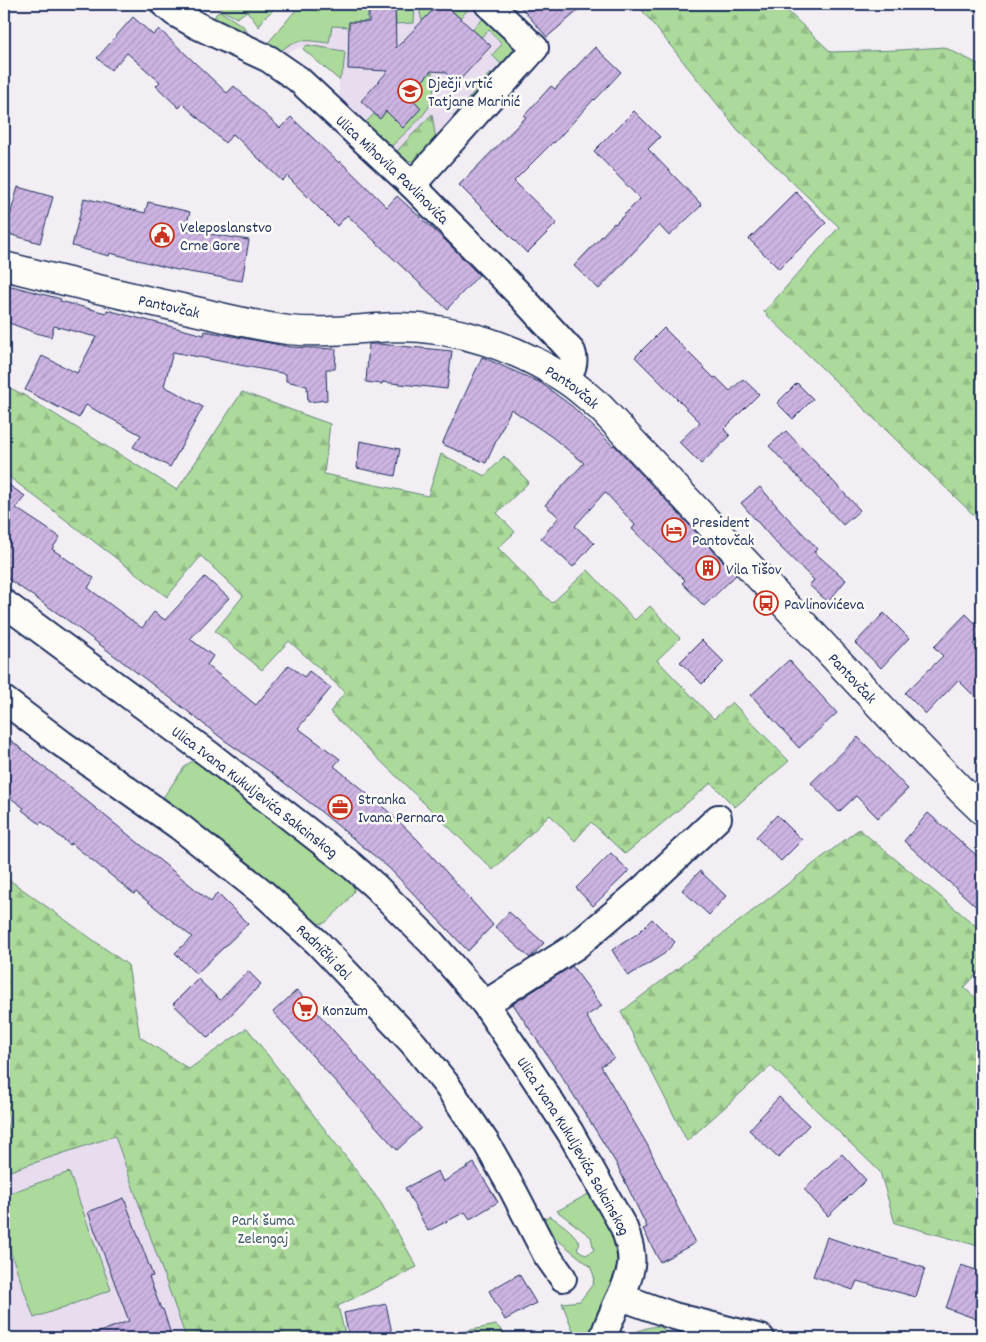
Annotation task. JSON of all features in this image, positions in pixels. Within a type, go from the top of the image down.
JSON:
[{"type":"main road","name":"Pantovčak","points":[[4,266],[262,326],[289,330],[319,331],[399,327],[440,330],[477,338],[522,354],[567,380],[601,408],[857,681],[982,810]]},
{"type":"street","name":"Ulica Mihovila Pavlinovića","points":[[164,4],[198,26],[269,59],[284,69],[412,184],[518,293],[572,352],[574,364],[567,380]]},
{"type":"street","points":[[412,184],[535,48],[488,4]]},
{"type":"street","name":"Ulica Ivana Kukuljevića Sakcinskog","points":[[4,603],[210,755],[356,868],[431,942],[485,1004],[570,1132],[624,1228],[629,1242],[632,1256],[629,1277],[603,1338]]},
{"type":"street","name":"Radnički dol","points":[[4,700],[61,743],[180,827],[262,892],[318,943],[413,1043],[446,1084],[487,1144],[546,1254],[563,1278]]},
{"type":"street","points":[[485,1004],[576,946],[643,889],[718,818]]},
{"type":"street","points":[[621,1297],[674,1316],[761,1338]]},
{"type":"shaded area","name":"Dječji vrtić Tatjane Marinić","points":[[301,4],[473,4],[515,43],[516,47],[447,130],[444,128],[436,140],[415,162],[411,162],[339,102],[339,80],[301,47],[284,54],[267,44]]},
{"type":"shaded area","points":[[115,1136],[186,1338],[4,1338],[4,1173]]},
{"type":"green space","points":[[225,4],[268,4],[273,10],[264,18],[259,27],[247,11],[237,18],[221,10],[221,7]]},
{"type":"green space","points":[[301,4],[369,4],[367,22],[349,22],[349,27],[332,26],[329,43],[297,42],[280,52],[267,44]]},
{"type":"green space","points":[[395,4],[415,4],[414,23],[396,24]]},
{"type":"green space","points":[[421,4],[439,4],[422,21],[420,13]]},
{"type":"green space","points":[[444,4],[470,4],[468,10],[460,18]]},
{"type":"green space","points":[[637,4],[780,4],[831,52],[944,47],[980,65],[982,71],[982,523],[764,312],[839,227],[738,130]]},
{"type":"green space","points":[[220,11],[243,26],[250,36],[213,19]]},
{"type":"green space","points":[[486,17],[516,47],[447,130],[444,128],[489,74],[492,74],[501,64],[492,55],[502,44],[489,30],[481,37],[472,29]]},
{"type":"green space","points":[[307,45],[344,51],[343,71],[339,80],[303,49]]},
{"type":"green space","points":[[424,71],[432,72],[433,92],[430,105],[421,118],[391,147],[365,123],[374,114],[380,119],[386,111],[403,128],[421,108],[410,96],[417,88],[412,82]]},
{"type":"green space","points":[[432,114],[436,140],[418,161],[412,162],[397,151]]},
{"type":"green space","points":[[4,385],[22,394],[177,490],[242,392],[330,424],[324,474],[428,496],[441,454],[485,476],[504,456],[529,482],[497,513],[515,532],[498,548],[552,603],[588,570],[635,620],[650,606],[680,638],[657,660],[714,719],[732,702],[789,761],[735,807],[711,783],[625,854],[591,822],[575,841],[550,815],[493,870],[330,712],[345,692],[289,641],[262,670],[215,631],[243,596],[201,556],[167,597],[4,473]]},
{"type":"green space","points":[[191,762],[199,762],[354,882],[354,891],[344,905],[325,923],[310,925],[165,807],[164,796],[186,765]]},
{"type":"green space","points":[[859,829],[982,931],[982,968],[964,988],[982,1003],[982,1247],[895,1223],[880,1172],[771,1066],[687,1141],[621,1012]]},
{"type":"green space","name":"Park šuma Zelengaj","points":[[4,876],[128,965],[140,1037],[189,1069],[247,1028],[381,1203],[417,1267],[338,1306],[346,1338],[186,1338],[115,1136],[4,1173],[4,1150],[9,1118],[4,1110]]},
{"type":"green space","points":[[69,1172],[111,1290],[34,1318],[4,1234],[4,1195]]},
{"type":"green space","points":[[592,1192],[617,1245],[619,1257],[617,1273],[588,1338],[576,1338],[562,1303],[580,1301],[593,1284],[594,1276],[590,1266],[544,1229],[539,1222],[550,1216],[559,1222],[574,1235],[580,1244],[577,1249],[586,1255],[594,1250],[591,1237],[557,1211]]},
{"type":"green space","points":[[496,1325],[510,1338],[431,1338]]},
{"type":"green space","points":[[660,1326],[667,1333],[668,1338],[627,1338],[642,1329]]},
{"type":"building","points":[[369,4],[395,4],[396,48],[439,4],[444,4],[491,46],[457,83],[445,72],[431,71],[410,96],[421,108],[403,128],[386,111],[380,119],[361,101],[388,71],[348,69],[349,22],[369,22]]},
{"type":"building","points":[[518,4],[586,4],[547,37]]},
{"type":"building","points":[[133,17],[153,35],[159,29],[227,93],[234,86],[280,128],[291,117],[387,207],[397,196],[445,240],[479,275],[447,309],[347,215],[337,226],[287,176],[282,181],[233,134],[225,143],[183,104],[179,108],[156,86],[160,82],[127,53],[111,70],[97,58]]},
{"type":"building","points":[[595,47],[621,72],[554,143],[514,181],[557,223],[527,253],[459,185],[526,117],[524,116],[551,86],[555,89]]},
{"type":"building","points":[[634,111],[660,137],[648,149],[702,205],[669,236],[659,225],[599,289],[574,266],[614,223],[640,199],[594,151]]},
{"type":"building","points":[[18,187],[53,197],[40,243],[5,233]]},
{"type":"building","points":[[796,192],[826,223],[779,269],[749,239]]},
{"type":"building","points":[[84,198],[145,213],[148,202],[190,212],[185,230],[249,240],[242,281],[177,270],[110,253],[109,256],[72,246]]},
{"type":"building","points":[[4,284],[106,313],[107,310],[204,335],[205,331],[291,347],[336,349],[335,369],[326,369],[327,400],[308,402],[307,386],[286,381],[286,374],[173,352],[164,386],[203,407],[170,467],[133,447],[141,435],[86,405],[79,418],[25,390],[42,356],[77,373],[96,337],[54,326],[51,337],[4,321]]},
{"type":"building","points":[[664,328],[714,378],[716,377],[730,391],[743,379],[759,394],[724,429],[730,436],[701,464],[679,442],[700,422],[635,357]]},
{"type":"building","points":[[369,344],[452,351],[447,389],[366,382]]},
{"type":"building","points":[[482,357],[541,383],[573,407],[614,445],[736,575],[704,606],[682,583],[685,580],[632,529],[635,525],[605,492],[575,526],[594,543],[573,567],[541,538],[559,517],[545,505],[584,463],[552,437],[511,409],[486,463],[442,444]]},
{"type":"building","points":[[797,383],[813,399],[793,419],[777,403]]},
{"type":"building","points":[[786,431],[860,510],[843,525],[769,446]]},
{"type":"building","points":[[360,441],[400,449],[395,476],[357,468]]},
{"type":"building","points":[[4,482],[25,496],[16,508],[60,537],[52,549],[94,578],[88,588],[142,628],[154,612],[165,620],[205,577],[229,598],[190,639],[213,656],[207,665],[256,705],[289,665],[304,677],[309,671],[331,688],[298,728],[340,759],[334,766],[390,813],[417,839],[493,925],[468,951],[389,868],[314,806],[66,619],[4,576]]},
{"type":"building","points":[[760,487],[818,549],[814,552],[846,580],[828,602],[809,585],[814,580],[776,543],[741,503]]},
{"type":"building","points":[[884,613],[909,638],[881,668],[855,643]]},
{"type":"building","points":[[966,614],[982,630],[982,635],[973,644],[982,653],[982,704],[958,680],[926,714],[905,693],[943,656],[934,647]]},
{"type":"building","points":[[702,640],[724,662],[702,684],[680,662]]},
{"type":"building","points":[[789,660],[837,713],[799,748],[751,695]]},
{"type":"building","points":[[4,735],[211,902],[217,893],[248,924],[196,974],[175,953],[192,937],[136,892],[134,894],[71,843],[70,845],[42,822],[40,824],[22,810],[24,808],[4,793]]},
{"type":"building","points":[[858,737],[908,789],[878,818],[856,796],[839,812],[811,783]]},
{"type":"building","points":[[928,813],[982,860],[982,912],[904,841]]},
{"type":"building","points":[[777,815],[802,840],[781,861],[756,837]]},
{"type":"building","points":[[611,853],[629,871],[593,906],[576,888]]},
{"type":"building","points":[[700,871],[726,896],[709,915],[682,890]]},
{"type":"building","points":[[509,912],[544,943],[530,958],[495,927]]},
{"type":"building","points":[[652,919],[675,942],[664,954],[628,976],[612,950],[637,934]]},
{"type":"building","points":[[572,966],[602,1006],[586,1016],[614,1058],[601,1066],[648,1146],[695,1243],[660,1262],[643,1229],[647,1227],[616,1163],[513,1004]]},
{"type":"building","points":[[248,971],[261,984],[208,1038],[173,1004],[198,979],[220,1000]]},
{"type":"building","points":[[297,990],[421,1128],[397,1150],[273,1012]]},
{"type":"building","points":[[779,1097],[809,1125],[778,1158],[749,1130]]},
{"type":"building","points":[[842,1154],[866,1180],[828,1216],[804,1189]]},
{"type":"building","points":[[474,1163],[498,1202],[470,1219],[465,1212],[428,1231],[405,1188],[438,1171],[443,1182]]},
{"type":"building","points":[[124,1198],[153,1276],[149,1277],[161,1309],[163,1309],[172,1338],[88,1338],[88,1336],[129,1321],[88,1212]]},
{"type":"building","points":[[827,1237],[925,1268],[916,1297],[857,1281],[853,1290],[813,1276]]},
{"type":"building","points":[[961,1265],[982,1272],[982,1321],[946,1308]]},
{"type":"building","points":[[519,1274],[536,1303],[505,1320],[489,1291]]},
{"type":"building","points":[[386,1304],[393,1338],[349,1338],[344,1313]]},
{"type":"place","name":"Dječji vrtić Tatjane Marinić","points":[[410,91]]},
{"type":"place","name":"Veleposlanstvo Crne Gore","points":[[162,235]]},
{"type":"place","name":"President Pantovčak","points":[[674,530]]},
{"type":"place","name":"Vila Tišov","points":[[708,568]]},
{"type":"place","name":"Pavlinovićeva","points":[[766,603]]},
{"type":"place","name":"Stranka Ivana Pernara","points":[[340,807]]},
{"type":"place","name":"Konzum","points":[[305,1009]]}]
